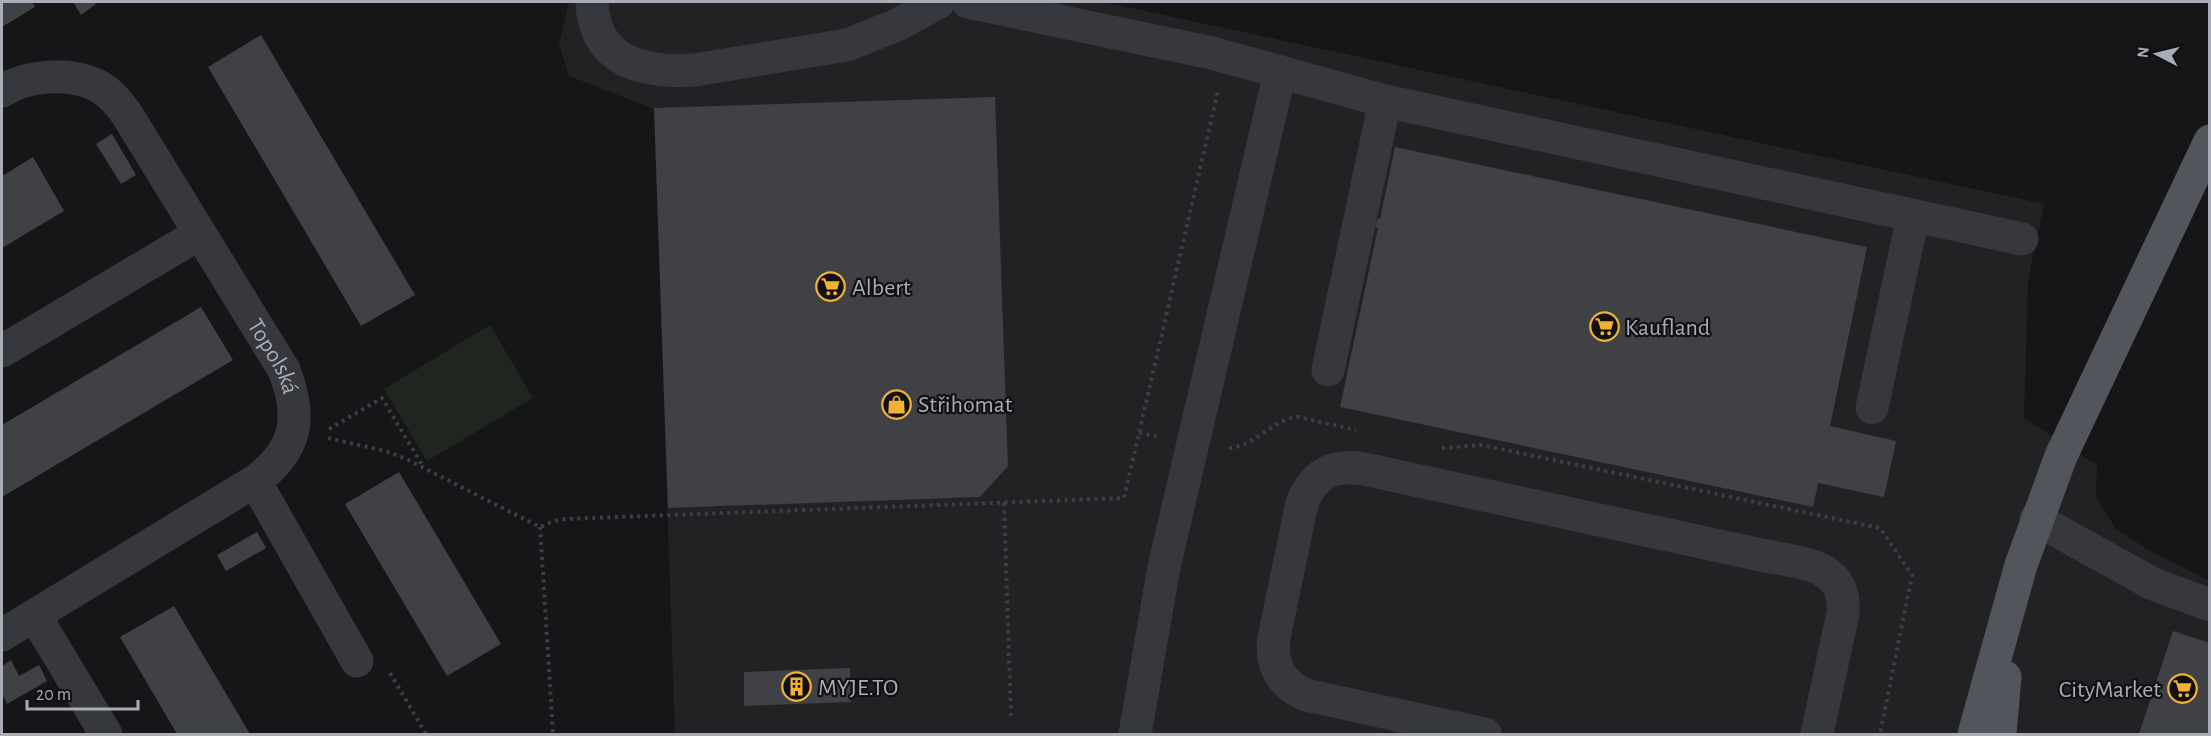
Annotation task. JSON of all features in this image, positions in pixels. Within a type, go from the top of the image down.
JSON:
[{"type":"main road","points":[[1974,735],[2021,565],[2061,456],[2210,141]]},
{"type":"main road","points":[[2000,735],[2006,672],[2004,630]]},
{"type":"street","points":[[592,2],[593,17],[598,33],[608,47],[623,59],[639,66],[673,71],[694,70],[847,45],[897,25],[939,2]]},
{"type":"street","points":[[968,2],[1212,53],[1385,101],[2022,239]]},
{"type":"street","points":[[1135,735],[1164,567],[1280,72]]},
{"type":"street","name":"Topolská","points":[[2,91],[21,82],[36,79],[70,78],[96,85],[111,94],[126,113],[284,370],[304,434],[288,446],[278,460],[255,481],[2,635]]},
{"type":"street","points":[[1328,370],[1385,101]]},
{"type":"street","points":[[1872,408],[1913,216]]},
{"type":"street","points":[[2,351],[199,234]]},
{"type":"street","points":[[1485,735],[1306,695],[1296,691],[1287,683],[1275,665],[1272,652],[1274,638],[1302,503],[1306,491],[1315,480],[1335,469],[1349,467],[1364,469],[1824,570],[1835,578],[1844,600],[1817,735]]},
{"type":"street","points":[[255,481],[357,661]]},
{"type":"street","points":[[2036,519],[2153,584],[2210,605]]},
{"type":"street","points":[[35,616],[106,735]]},
{"type":"path","points":[[540,527],[565,519],[1124,498],[1209,126]]},
{"type":"path","points":[[304,434],[382,398],[422,466]]},
{"type":"path","points":[[1138,433],[1225,448],[1243,446],[1282,421],[1298,417],[1371,433],[1364,469]]},
{"type":"path","points":[[304,434],[385,451],[422,466],[540,527]]},
{"type":"path","points":[[1004,503],[1011,717]]},
{"type":"path","points":[[540,527],[553,735]]},
{"type":"path","points":[[357,661],[376,649],[426,735]]},
{"type":"shaded area","points":[[569,2],[1103,2],[2044,204],[2028,280],[2024,418],[2097,465],[2096,497],[2116,529],[2152,552],[2209,581],[2209,734],[675,734],[654,109],[569,76],[559,44]]},
{"type":"shaded area","points":[[490,325],[533,398],[427,461],[384,389]]},
{"type":"building","points":[[2,2],[32,2],[35,7],[2,27]]},
{"type":"building","points":[[73,2],[94,2],[96,4],[81,15]]},
{"type":"building","points":[[261,35],[415,295],[361,326],[208,67]]},
{"type":"building","name":"Albert","points":[[995,97],[1008,466],[980,497],[668,508],[654,108]]},
{"type":"building","points":[[112,134],[136,175],[121,184],[96,144]]},
{"type":"building","name":"Kaufland","points":[[1395,147],[1867,247],[1830,426],[1896,441],[1884,497],[1818,483],[1813,507],[1340,407],[1378,228],[1375,227],[1378,218],[1380,219]]},
{"type":"building","points":[[33,157],[64,211],[2,248],[2,176]]},
{"type":"building","points":[[201,307],[233,360],[2,497],[2,425]]},
{"type":"building","points":[[399,472],[501,644],[447,676],[345,504]]},
{"type":"building","points":[[257,532],[266,548],[226,571],[217,555]]},
{"type":"building","points":[[174,606],[250,734],[177,734],[120,637]]},
{"type":"building","name":"CityMarket","points":[[2173,631],[2210,643],[2210,734],[2139,734]]},
{"type":"building","points":[[11,660],[19,676],[39,665],[47,681],[7,704],[2,694],[2,666]]},
{"type":"building","name":"MYJE.TO","points":[[850,668],[851,702],[744,706],[744,672]]},
{"type":"place","name":"Albert","points":[[831,287]]},
{"type":"place","name":"Kaufland","points":[[1604,327]]},
{"type":"place","name":"Střihomat","points":[[897,404]]},
{"type":"place","name":"MYJE.TO","points":[[797,687]]},
{"type":"place","name":"CityMarket","points":[[2182,689]]}]
